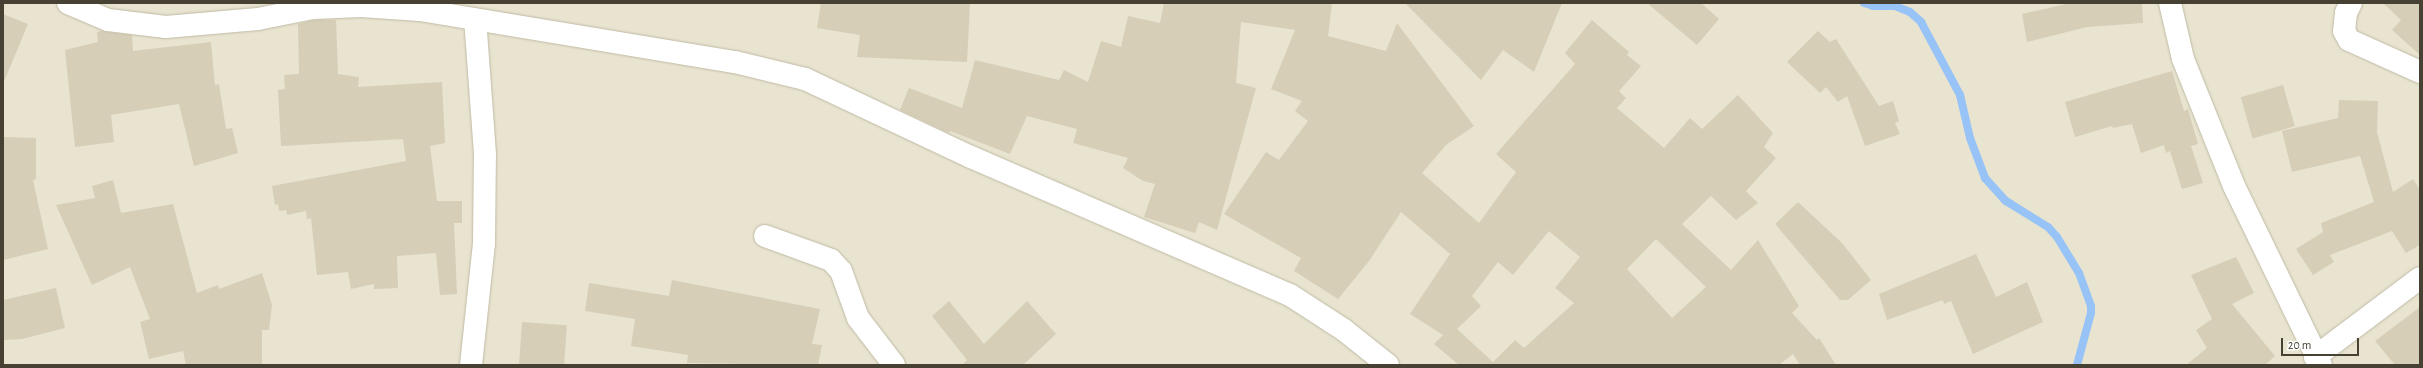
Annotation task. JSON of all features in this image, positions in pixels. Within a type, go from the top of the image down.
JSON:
[{"type":"street","points":[[68,3],[108,20],[166,26],[258,19],[313,8],[361,6],[420,10],[735,62],[805,79],[971,157],[1290,295],[1344,330],[1388,365]]},
{"type":"street","points":[[2170,3],[2183,59],[2234,186],[2318,361],[2420,278]]},
{"type":"street","points":[[2351,3],[2346,13],[2344,31],[2349,40],[2420,72]]},
{"type":"street","points":[[471,365],[484,244],[486,154],[474,19]]},
{"type":"street","points":[[765,236],[831,260],[842,271],[858,318],[894,365]]},
{"type":"shaded area","points":[[3,3],[2420,3],[2420,365],[3,365]]},
{"type":"building","points":[[821,3],[970,3],[967,62],[857,57],[860,35],[817,28]]},
{"type":"building","points":[[1164,3],[1332,3],[1328,36],[1386,51],[1397,23],[1474,126],[1446,145],[1422,173],[1479,223],[1516,172],[1496,154],[1575,64],[1565,53],[1592,20],[1629,52],[1627,55],[1641,66],[1619,91],[1626,98],[1617,108],[1664,148],[1690,118],[1702,129],[1738,95],[1773,133],[1764,147],[1776,158],[1746,191],[1758,203],[1736,220],[1711,196],[1682,224],[1731,270],[1758,240],[1799,306],[1792,313],[1817,340],[1819,338],[1836,365],[1800,365],[1793,354],[1779,365],[1459,365],[1434,344],[1443,335],[1410,314],[1450,254],[1401,212],[1369,261],[1338,299],[1294,271],[1301,258],[1224,214],[1266,152],[1279,160],[1308,121],[1295,111],[1302,101],[1271,89],[1295,30],[1241,22],[1236,83],[1256,88],[1217,230],[1199,222],[1195,233],[1144,217],[1155,184],[1143,181],[1123,168],[1128,158],[1073,143],[1077,129],[1027,116],[1010,154],[950,131],[949,133],[900,110],[909,88],[962,108],[975,60],[1059,80],[1064,70],[1088,82],[1101,41],[1121,47],[1128,16],[1160,23]],"holes":[[[1549,231],[1580,257],[1555,288],[1574,303],[1524,348],[1515,340],[1493,362],[1457,329],[1481,306],[1472,296],[1498,262],[1513,275]],[[1656,239],[1706,287],[1672,318],[1627,269]]]},
{"type":"building","points":[[1405,3],[1562,3],[1534,72],[1503,50],[1481,80]]},
{"type":"building","points":[[1647,3],[1701,3],[1719,19],[1697,45]]},
{"type":"building","points":[[2071,3],[2142,3],[2143,23],[2087,27],[2027,42],[2022,14]]},
{"type":"building","points":[[2383,3],[2420,3],[2420,55],[2392,30],[2401,20]]},
{"type":"building","points":[[3,14],[28,24],[3,84]]},
{"type":"building","points":[[314,20],[336,20],[338,74],[359,77],[358,87],[442,82],[445,143],[430,146],[437,201],[462,201],[462,223],[454,223],[457,294],[440,295],[436,253],[397,256],[398,288],[374,289],[374,284],[351,289],[348,272],[317,275],[311,218],[307,219],[306,211],[287,215],[286,210],[279,211],[278,204],[275,205],[272,186],[406,161],[403,139],[281,146],[278,90],[285,89],[284,75],[299,74],[298,24]]},
{"type":"building","points":[[102,31],[132,35],[133,51],[211,42],[215,85],[219,84],[226,129],[232,128],[238,153],[194,166],[179,104],[111,115],[114,142],[75,147],[65,50],[98,42],[97,32]]},
{"type":"building","points":[[1818,31],[1830,42],[1836,39],[1879,106],[1893,101],[1899,121],[1895,123],[1900,134],[1865,146],[1847,96],[1838,102],[1826,87],[1820,93],[1787,62]]},
{"type":"building","points":[[2172,71],[2184,111],[2188,109],[2198,144],[2191,146],[2203,183],[2182,189],[2170,151],[2166,153],[2164,145],[2141,153],[2132,124],[2113,128],[2112,126],[2075,137],[2065,102]]},
{"type":"building","points":[[2283,85],[2295,126],[2253,138],[2241,97]]},
{"type":"building","points":[[2339,100],[2378,101],[2377,132],[2393,192],[2413,179],[2420,190],[2420,245],[2406,253],[2392,231],[2330,255],[2334,262],[2313,275],[2296,249],[2323,232],[2321,223],[2374,202],[2360,156],[2292,172],[2282,131],[2338,118]]},
{"type":"building","points":[[3,137],[36,138],[36,179],[33,180],[48,249],[3,260]]},
{"type":"building","points":[[113,180],[121,213],[173,204],[197,293],[218,285],[219,289],[262,273],[272,305],[269,330],[262,330],[262,365],[186,365],[183,351],[149,359],[140,322],[150,319],[130,267],[92,285],[56,205],[95,198],[92,186]]},
{"type":"building","points":[[1798,202],[1842,243],[1871,280],[1848,300],[1840,300],[1775,224]]},
{"type":"building","points":[[1976,254],[1996,297],[2027,282],[2043,322],[1973,354],[1951,301],[1944,304],[1943,300],[1887,320],[1879,294]]},
{"type":"building","points":[[2236,257],[2254,293],[2232,304],[2275,356],[2265,365],[2186,365],[2207,348],[2196,330],[2212,319],[2191,275]]},
{"type":"building","points":[[672,280],[820,309],[812,344],[822,345],[818,365],[687,363],[688,355],[631,346],[635,319],[585,311],[589,283],[669,296]]},
{"type":"building","points":[[56,288],[65,328],[22,339],[3,340],[3,300]]},
{"type":"building","points":[[949,301],[984,344],[1027,301],[1056,334],[1023,365],[962,365],[967,360],[932,316]]},
{"type":"building","points":[[2420,307],[2420,365],[2395,365],[2375,341]]},
{"type":"building","points":[[522,322],[567,325],[564,365],[519,365]]},
{"type":"waterway","points":[[1864,3],[1873,6],[1895,6],[1910,12],[1921,22],[1960,95],[1970,138],[1985,178],[2006,201],[2048,227],[2057,237],[2079,273],[2091,306],[2091,313],[2077,365]]}]
